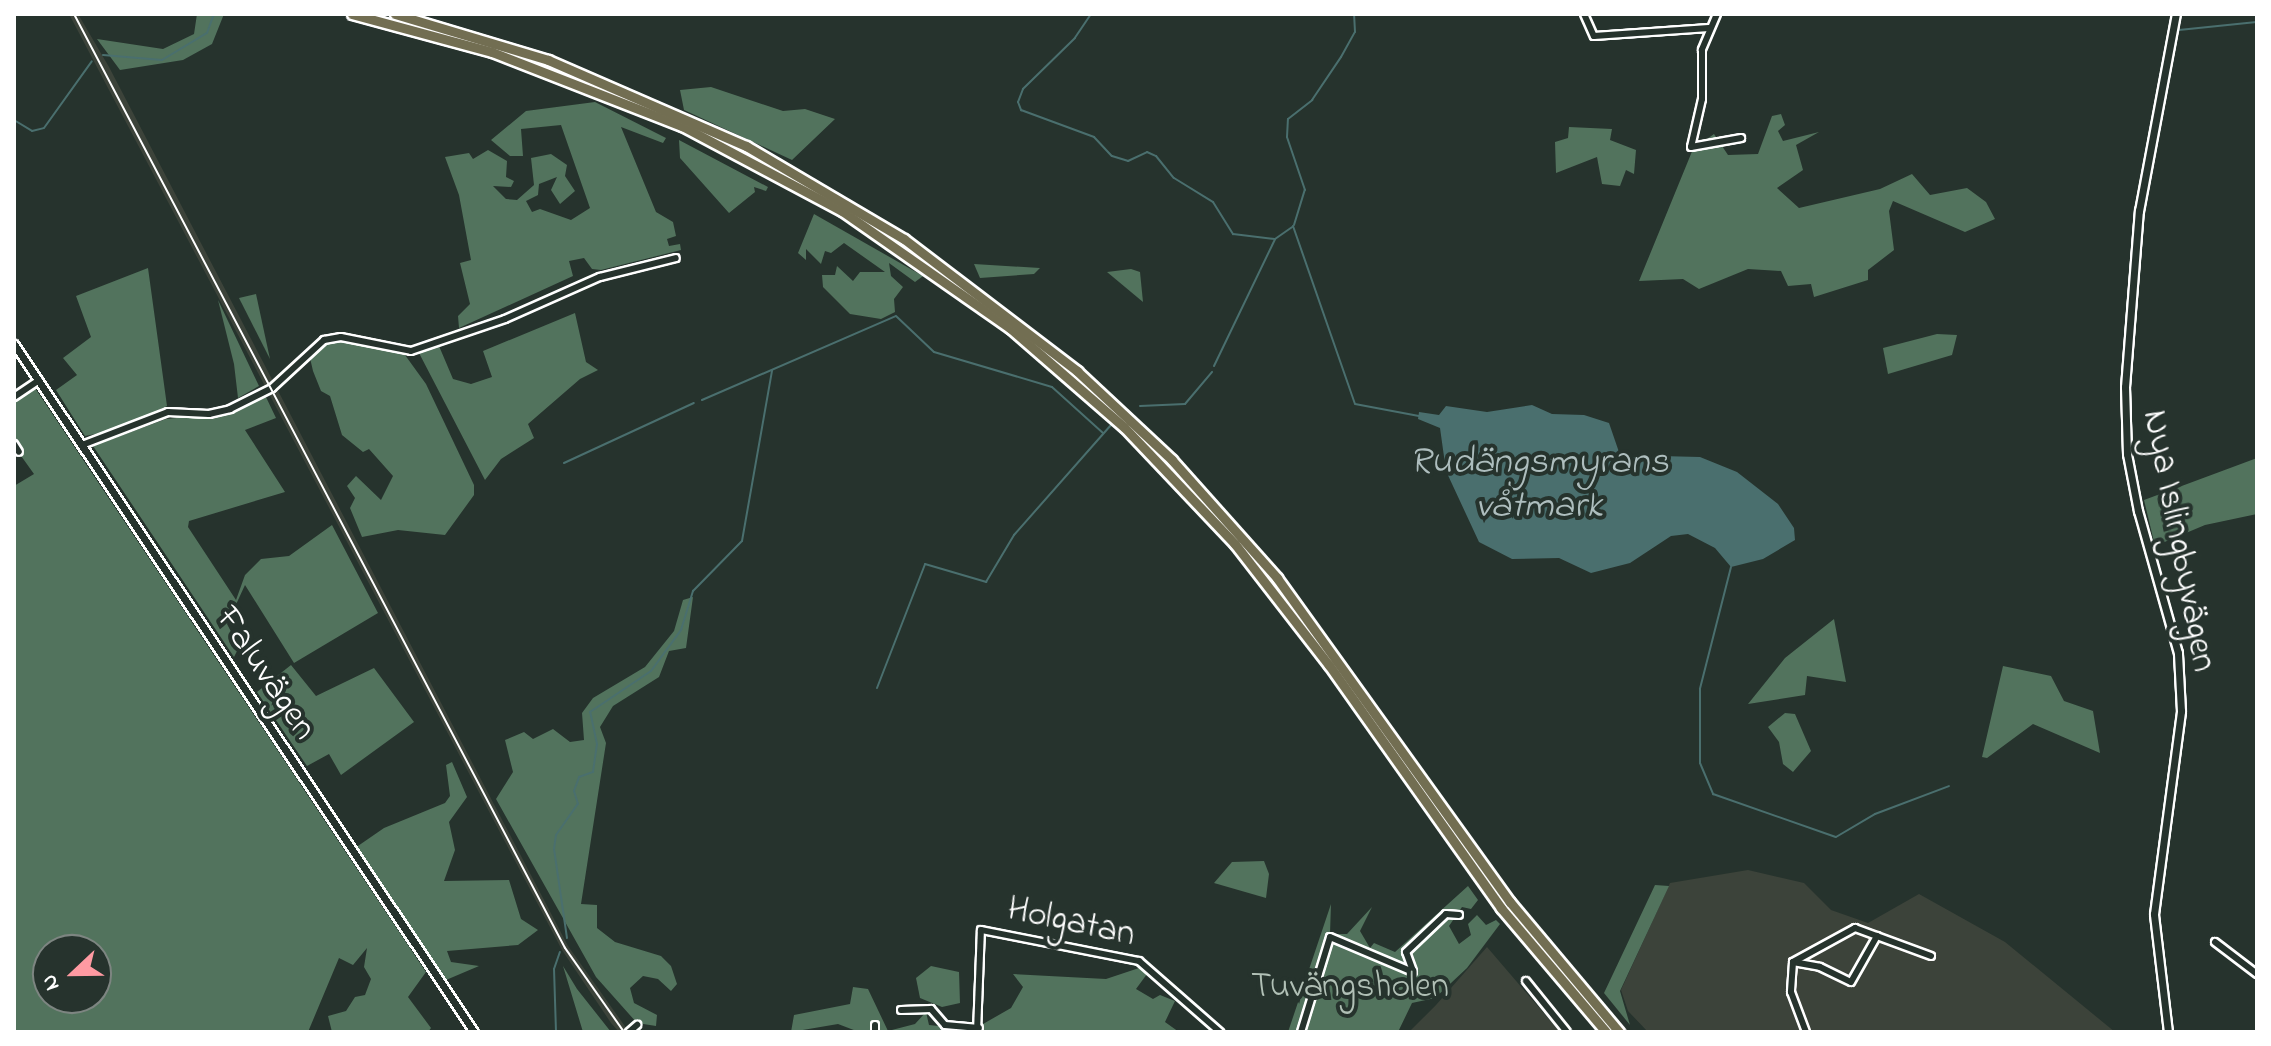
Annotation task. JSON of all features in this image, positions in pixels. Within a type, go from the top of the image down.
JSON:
[{"type":"highway","points":[[352,14],[492,52],[682,126],[842,211],[1010,328],[1124,427],[1235,544],[1314,644],[1501,908],[1606,1032]]},
{"type":"highway","points":[[395,14],[548,60],[746,146],[904,239],[1065,361],[1172,460],[1268,568],[1510,902],[1619,1032]]},
{"type":"street","points":[[1584,14],[1594,36],[1709,28]]},
{"type":"street","points":[[1717,14],[1702,50],[1702,99],[1691,147],[1741,138]]},
{"type":"street","name":"Nya Islingbyvägen","points":[[2168,1032],[2154,914],[2181,711],[2178,653],[2127,454],[2125,387],[2139,211],[2176,14]]},
{"type":"street","points":[[82,445],[168,412],[209,414],[230,409],[272,388],[324,340],[341,337],[411,351],[505,319],[585,282],[676,258]]},
{"type":"street","name":"Faluvägen","points":[[14,344],[474,1032]]},
{"type":"street","points":[[14,397],[39,380]]},
{"type":"street","points":[[14,444],[19,452]]},
{"type":"street","points":[[1301,1032],[1330,937],[1413,972],[1406,952],[1446,914],[1459,915]]},
{"type":"street","points":[[1793,962],[1850,929],[1931,956]]},
{"type":"street","name":"Holgatan","points":[[978,1030],[981,930],[1139,961],[1220,1032]]},
{"type":"street","points":[[1793,962],[1820,967],[1851,982],[1877,936]]},
{"type":"street","points":[[2215,942],[2257,974]]},
{"type":"street","points":[[1793,962],[1791,992],[1806,1032]]},
{"type":"street","points":[[1526,981],[1567,1032]]},
{"type":"street","points":[[901,1010],[931,1009],[945,1025],[978,1030]]},
{"type":"street","points":[[629,1032],[637,1025]]},
{"type":"shaded area","points":[[69,14],[78,14],[109,67],[568,946],[629,1032],[619,1032],[611,1023],[562,950]]},
{"type":"shaded area","points":[[1748,870],[1804,883],[1831,910],[1868,923],[1919,894],[2005,942],[2115,1032],[1648,1032],[1628,1011],[1621,990],[1670,883]]},
{"type":"shaded area","points":[[1487,947],[1560,1032],[1409,1032],[1436,1005]]},
{"type":"green space","points":[[197,14],[224,14],[212,44],[183,60],[120,70],[97,39],[163,49],[194,34]]},
{"type":"green space","points":[[711,87],[783,111],[805,109],[835,119],[792,160],[684,110],[680,90]]},
{"type":"green space","points":[[595,102],[666,138],[663,143],[621,127],[656,212],[673,222],[676,236],[667,239],[669,246],[680,244],[681,250],[601,270],[592,269],[584,258],[569,261],[573,276],[459,328],[458,316],[470,304],[460,263],[471,260],[459,195],[445,157],[469,153],[473,159],[488,150],[507,161],[506,177],[514,181],[511,187],[493,186],[506,199],[517,200],[534,185],[531,158],[551,154],[567,165],[565,176],[575,191],[560,204],[551,190],[557,177],[539,184],[538,195],[526,201],[532,212],[540,209],[571,220],[590,208],[561,125],[521,129],[523,156],[510,156],[491,140],[526,111]]},
{"type":"green space","points":[[1781,114],[1785,125],[1778,131],[1783,141],[1819,132],[1796,145],[1803,170],[1777,188],[1799,208],[1880,189],[1912,174],[1930,195],[1967,188],[1986,202],[1995,219],[1965,232],[1893,201],[1889,211],[1894,250],[1868,270],[1868,280],[1814,297],[1811,284],[1788,286],[1781,271],[1748,269],[1699,289],[1683,279],[1639,281],[1693,149],[1714,134],[1728,155],[1758,154],[1772,116]]},
{"type":"green space","points":[[1569,127],[1612,129],[1610,140],[1636,150],[1634,174],[1626,170],[1620,186],[1602,184],[1597,157],[1556,173],[1555,142],[1568,138]]},
{"type":"green space","points":[[679,140],[768,187],[766,191],[754,187],[755,192],[729,213],[680,158]]},
{"type":"green space","points":[[814,214],[923,276],[915,282],[889,263],[891,276],[903,287],[894,299],[895,312],[881,319],[850,314],[823,287],[822,275],[835,275],[837,266],[853,281],[860,272],[885,272],[844,243],[831,253],[825,251],[821,264],[806,249],[806,260],[798,253]]},
{"type":"green space","points":[[974,264],[1040,268],[1034,274],[980,278]]},
{"type":"green space","points":[[148,268],[167,406],[121,429],[85,436],[56,390],[77,375],[63,358],[91,337],[76,296]]},
{"type":"green space","points":[[1131,269],[1140,272],[1143,302],[1107,272]]},
{"type":"green space","points":[[256,294],[270,359],[239,298]]},
{"type":"green space","points":[[218,300],[259,386],[238,398],[234,364]]},
{"type":"green space","points":[[575,313],[586,362],[598,370],[580,379],[528,424],[534,438],[501,459],[485,480],[419,353],[439,346],[453,379],[471,384],[492,377],[483,351]]},
{"type":"green space","points":[[1937,334],[1957,335],[1952,355],[1888,374],[1883,348]]},
{"type":"green space","points":[[340,341],[405,355],[426,384],[474,485],[474,495],[445,535],[398,530],[362,537],[350,508],[355,498],[347,486],[356,476],[381,500],[393,476],[369,449],[363,452],[342,435],[330,396],[321,391],[313,371],[310,358],[324,345]]},
{"type":"green space","points":[[33,385],[426,972],[408,997],[431,1028],[428,1032],[332,1032],[328,1016],[346,1011],[355,997],[365,995],[371,979],[364,967],[367,948],[353,965],[339,958],[308,1032],[14,1032],[14,486],[34,474],[14,446],[14,401]]},
{"type":"green space","points":[[265,395],[276,418],[245,430],[285,492],[189,521],[188,527],[236,600],[245,575],[261,559],[289,556],[332,525],[378,613],[294,663],[245,585],[227,624],[239,647],[234,657],[93,446],[166,419],[230,413]]},
{"type":"green space","points":[[2257,458],[2257,514],[2205,525],[2155,546],[2144,500]]},
{"type":"green space","points":[[693,597],[686,648],[669,651],[659,677],[613,706],[600,727],[606,743],[581,904],[597,905],[597,928],[615,942],[661,956],[671,966],[677,984],[671,991],[658,979],[643,976],[630,988],[634,1003],[657,1015],[656,1026],[637,1023],[596,977],[496,799],[513,772],[505,740],[524,732],[533,739],[553,729],[570,742],[584,740],[582,713],[593,698],[645,667],[674,631],[683,600]]},
{"type":"green space","points":[[1834,619],[1846,682],[1807,676],[1805,695],[1748,704],[1785,658]]},
{"type":"green space","points":[[291,665],[316,696],[374,668],[414,722],[341,775],[329,754],[307,766],[257,692]]},
{"type":"green space","points":[[2003,666],[2051,676],[2064,701],[2093,711],[2100,753],[2033,724],[1987,758],[1982,757]]},
{"type":"green space","points":[[1785,713],[1795,714],[1811,751],[1793,772],[1783,764],[1779,742],[1768,727]]},
{"type":"green space","points":[[452,762],[467,797],[449,822],[455,850],[444,881],[509,880],[521,919],[538,930],[518,945],[447,951],[451,962],[479,966],[446,980],[355,848],[384,828],[445,803],[450,796],[446,765]]},
{"type":"green space","points":[[1264,861],[1269,874],[1266,898],[1214,883],[1232,862]]},
{"type":"green space","points":[[1655,885],[1669,886],[1620,991],[1630,1025],[1604,993]]},
{"type":"green space","name":"Tuvängsholen","points":[[1468,886],[1478,900],[1471,909],[1462,907],[1449,926],[1459,944],[1471,935],[1468,924],[1477,915],[1486,925],[1496,920],[1500,924],[1467,968],[1435,998],[1412,1003],[1398,1032],[1288,1032],[1331,904],[1330,934],[1347,934],[1372,907],[1360,931],[1370,948],[1374,943],[1395,952]]},
{"type":"green space","points":[[563,966],[577,989],[611,1032],[583,1032]]},
{"type":"green space","points":[[931,966],[959,972],[960,1003],[942,1007],[920,998],[916,978]]},
{"type":"green space","points":[[1139,968],[1147,974],[1136,989],[1153,999],[1160,995],[1175,1001],[1165,1022],[1179,1032],[979,1032],[983,1024],[1011,1008],[1023,987],[1013,974],[1106,979]]},
{"type":"green space","points":[[853,987],[868,989],[888,1031],[915,1024],[926,1012],[929,1025],[976,1030],[859,1032],[838,1024],[791,1032],[794,1015],[850,1004]]},
{"type":"water","name":"Rudängsmyrans våtmark","points":[[1532,405],[1552,414],[1584,415],[1609,423],[1620,455],[1700,457],[1737,472],[1778,504],[1794,528],[1795,540],[1763,559],[1731,567],[1715,548],[1688,534],[1671,536],[1630,563],[1591,573],[1559,558],[1512,559],[1479,542],[1446,471],[1440,428],[1418,419],[1419,412],[1439,415],[1446,406],[1487,412]]},
{"type":"waterway","points":[[103,55],[162,60],[207,33],[214,14]]},
{"type":"waterway","points":[[1091,14],[1075,38],[1023,89],[1018,102],[1021,110],[1094,137],[1112,156],[1128,161],[1147,152],[1156,156],[1174,178],[1213,202],[1233,234],[1275,239]]},
{"type":"waterway","points":[[1294,225],[1305,190],[1287,137],[1288,119],[1312,100],[1341,57],[1355,32],[1354,14]]},
{"type":"waterway","points":[[2179,30],[2257,22]]},
{"type":"waterway","points":[[14,120],[32,131],[44,128],[92,61]]},
{"type":"waterway","points":[[1293,226],[1355,404],[1419,416]]},
{"type":"waterway","points":[[1214,366],[1275,239],[1292,227]]},
{"type":"waterway","points":[[702,400],[896,316],[934,352],[1052,387],[1103,433]]},
{"type":"waterway","points":[[567,938],[554,849],[556,835],[578,804],[574,791],[579,777],[593,772],[597,744],[590,712],[651,671],[681,630],[693,591],[742,541],[772,371]]},
{"type":"waterway","points":[[1140,406],[1185,404],[1212,372]]},
{"type":"waterway","points":[[564,463],[694,403]]},
{"type":"waterway","points":[[877,688],[925,564],[986,582],[1014,535],[1111,425]]},
{"type":"waterway","points":[[1731,567],[1700,689],[1700,763],[1713,794],[1836,837],[1875,814],[1949,786]]},
{"type":"waterway","points":[[556,1032],[554,969],[560,952]]},
{"type":"railway","points":[[74,14],[565,948],[624,1032]]}]
